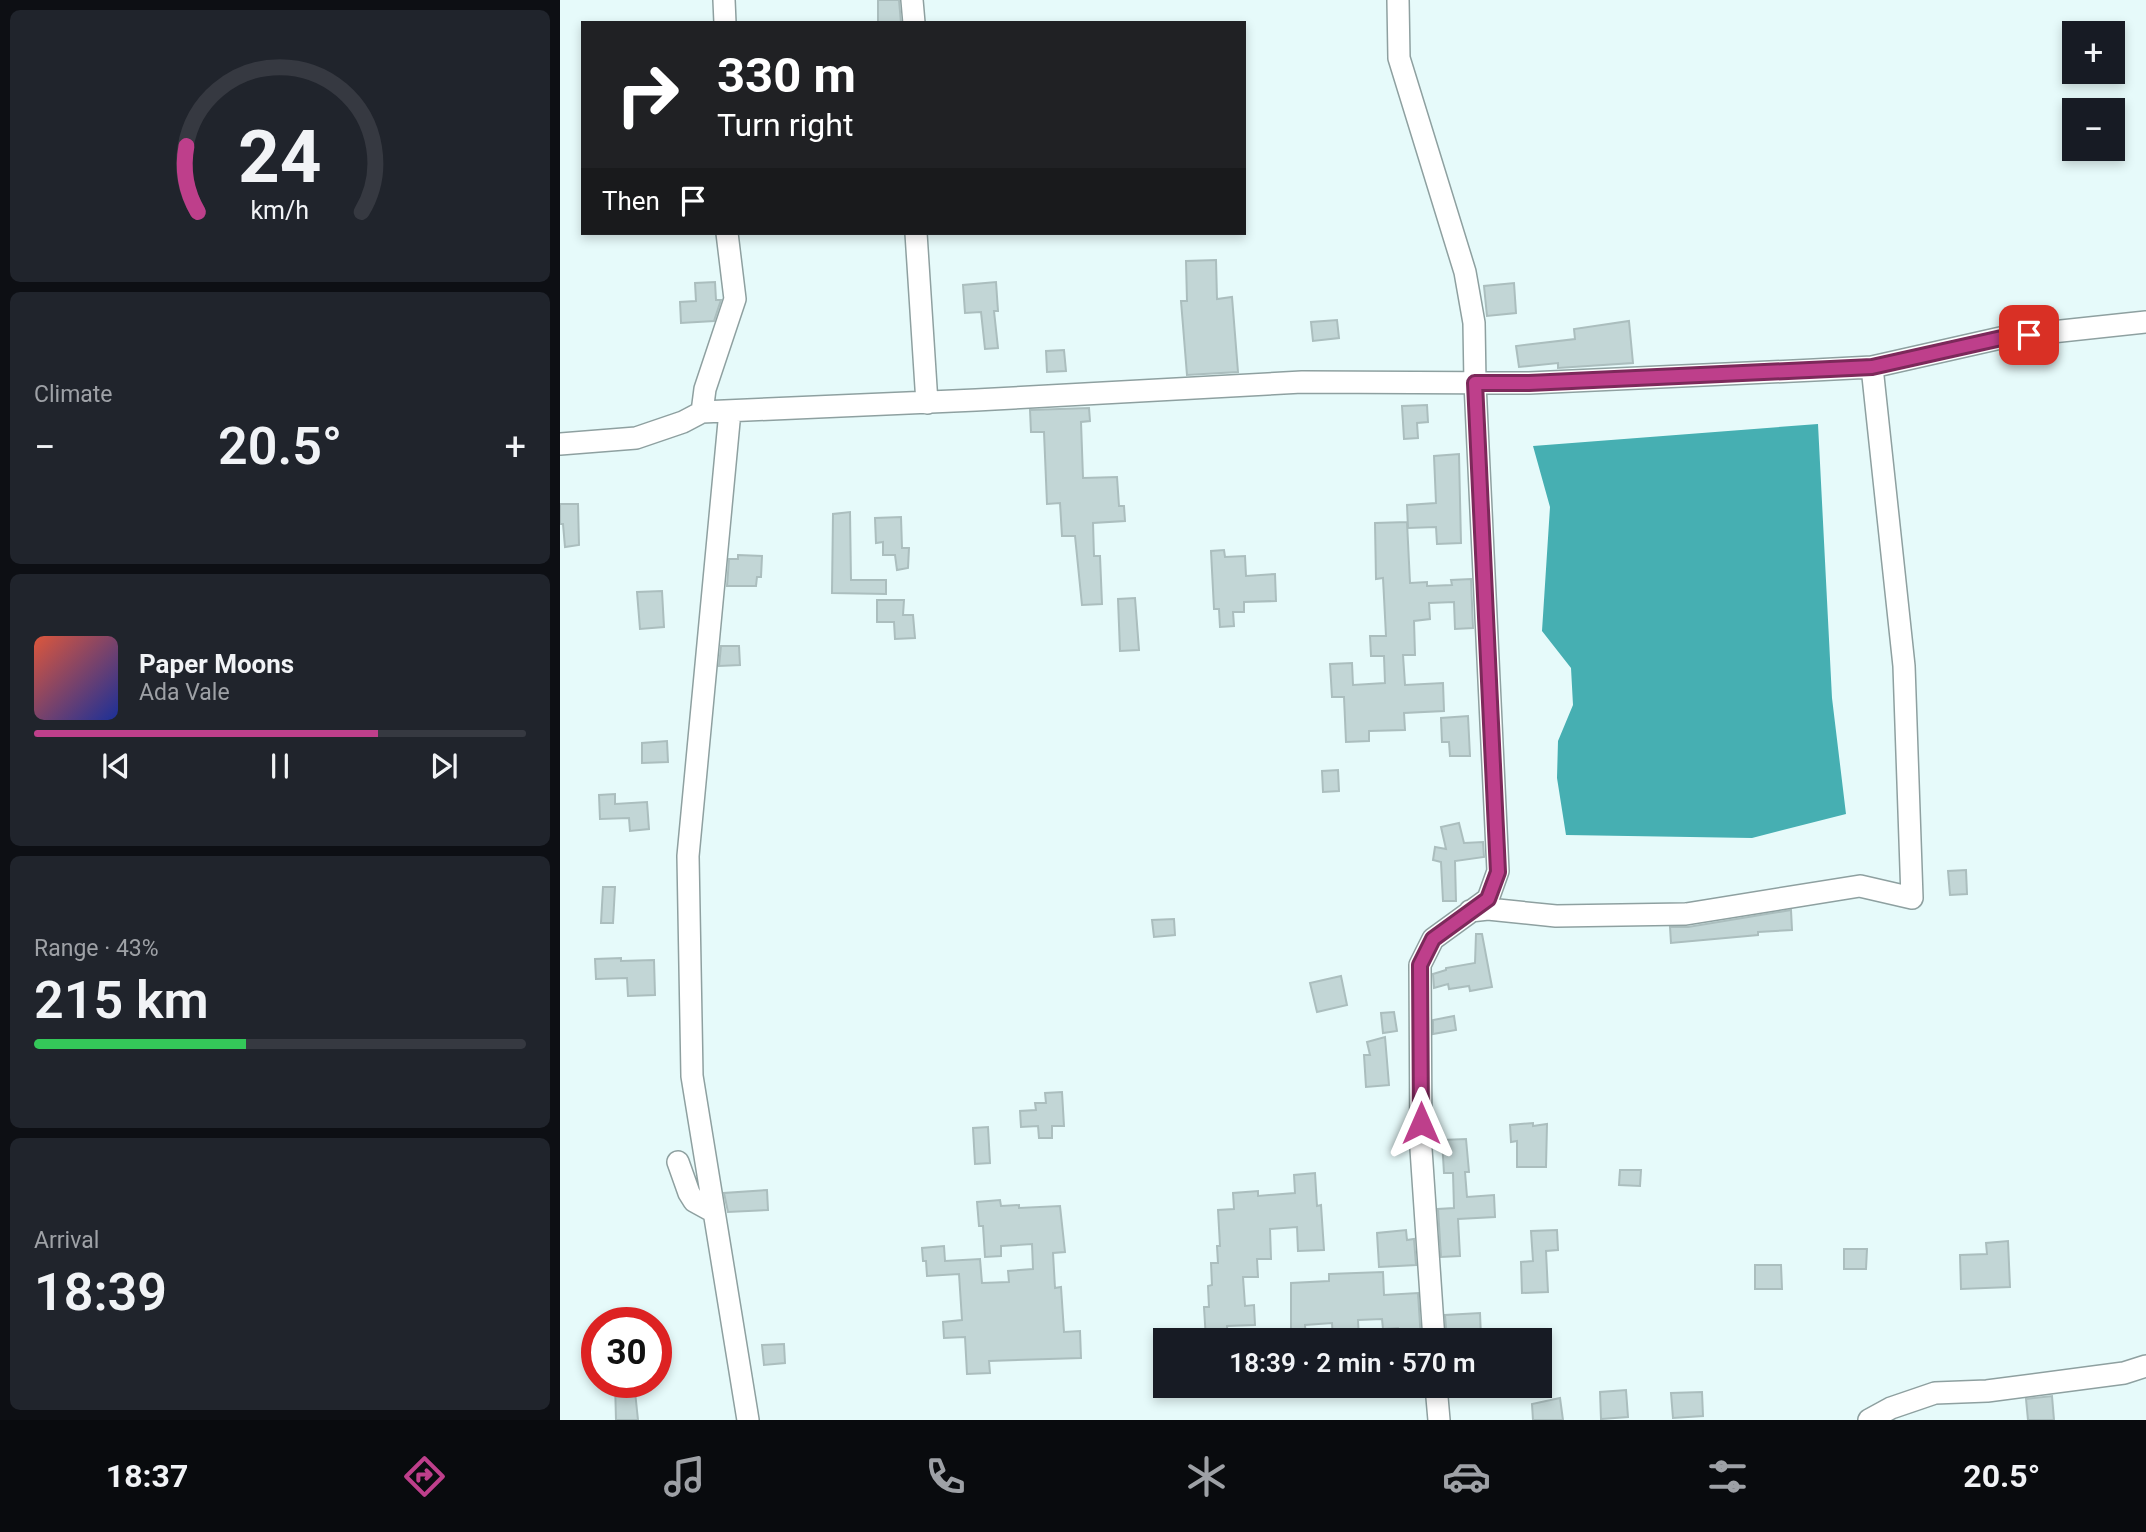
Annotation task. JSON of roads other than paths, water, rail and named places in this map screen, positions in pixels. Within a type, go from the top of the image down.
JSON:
[{"type":"street","points":[[724,0],[725,21]]},
{"type":"street","points":[[912,0],[914,21]]},
{"type":"street","points":[[1398,0],[1399,58],[1465,272],[1474,323],[1498,872],[1488,899],[1433,939],[1420,965],[1421,1149],[1432,1328]]},
{"type":"street","points":[[702,412],[705,389],[735,299],[727,235]]},
{"type":"street","points":[[916,235],[927,403]]},
{"type":"street","points":[[560,444],[636,438],[683,422],[702,412],[927,403],[1302,382],[1529,383],[1872,367],[2006,337],[2146,323]]},
{"type":"street","points":[[1470,911],[1489,909],[1556,916],[1686,914],[1860,886],[1912,898],[1904,666],[1872,367]]},
{"type":"street","points":[[730,411],[688,856],[692,1076],[748,1420]]},
{"type":"street","points":[[678,1163],[694,1201],[714,1212]]},
{"type":"street","points":[[1869,1420],[1891,1408],[1935,1393],[1987,1391],[2124,1373],[2146,1366]]},
{"type":"street","points":[[1438,1398],[1439,1420]]},
{"type":"water","points":[[1818,424],[1832,698],[1846,814],[1752,838],[1566,835],[1557,778],[1558,741],[1573,705],[1571,668],[1542,631],[1550,507],[1533,446]]}]
